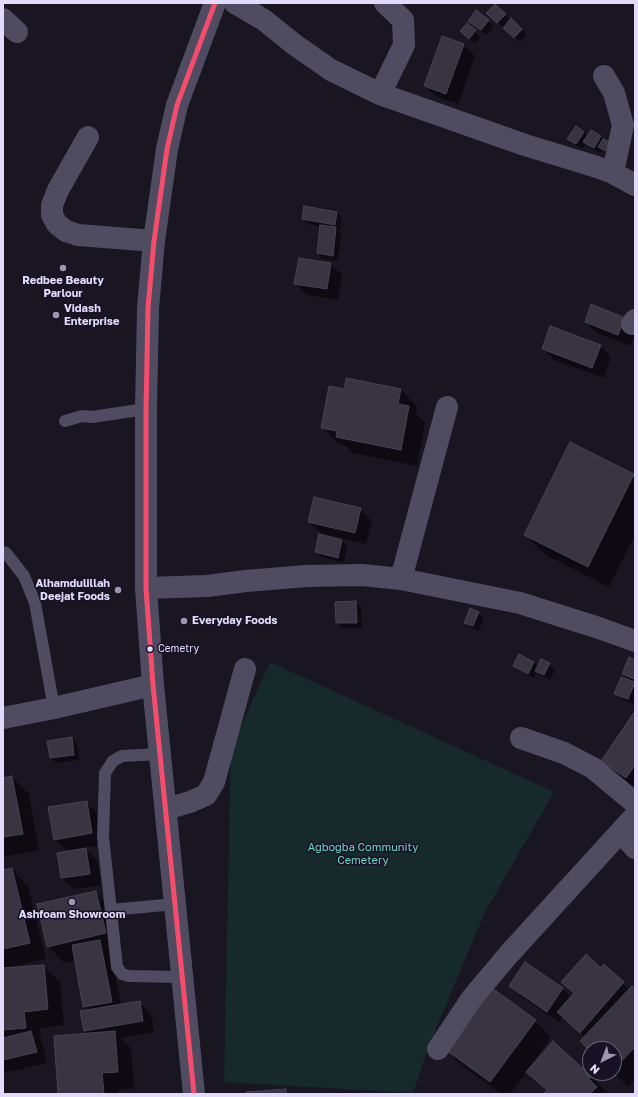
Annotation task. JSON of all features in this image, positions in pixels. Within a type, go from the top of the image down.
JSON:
[{"type":"street","points":[[194,1094],[160,754],[146,588],[146,409],[148,308],[154,241],[167,149],[177,105],[215,3]]},
{"type":"street","points":[[235,3],[264,20],[295,45],[331,70],[380,94],[524,145],[597,167],[613,173],[635,185]]},
{"type":"street","points":[[380,94],[404,45],[403,20],[385,3]]},
{"type":"street","points":[[604,76],[614,93],[623,125],[613,173]]},
{"type":"street","points":[[88,138],[58,190],[52,204],[52,215],[57,224],[66,231],[78,235],[154,241]]},
{"type":"street","points":[[401,579],[447,407]]},
{"type":"street","points":[[146,588],[207,586],[306,576],[362,575],[401,579],[520,603],[599,628],[635,642]]},
{"type":"street","points":[[166,809],[190,802],[206,795],[214,782],[245,669]]},
{"type":"street","points":[[3,718],[154,685]]},
{"type":"street","points":[[522,738],[564,753],[593,768],[635,803]]},
{"type":"street","points":[[438,1049],[472,998],[509,954],[628,840],[635,816]]},
{"type":"lane","points":[[65,421],[82,416],[92,417],[146,409]]},
{"type":"lane","points":[[3,552],[6,553],[24,576],[35,603],[54,708]]},
{"type":"lane","points":[[160,754],[122,756],[113,761],[105,772],[103,837],[117,967],[122,974],[130,976],[182,977]]},
{"type":"lane","points":[[111,910],[175,904]]},
{"type":"green space","name":"Agbogba Community Cemetery","points":[[270,662],[554,792],[485,912],[430,1043],[413,1093],[224,1082],[231,748]]},
{"type":"building","points":[[495,4],[506,14],[497,23],[486,13]]},
{"type":"building","points":[[476,10],[489,20],[481,30],[468,21]]},
{"type":"building","points":[[511,18],[522,29],[514,38],[503,28]]},
{"type":"building","points":[[467,23],[476,30],[469,39],[460,31]]},
{"type":"building","points":[[442,36],[464,44],[446,94],[424,86]]},
{"type":"building","points":[[576,126],[584,132],[576,144],[567,139]]},
{"type":"building","points":[[591,130],[601,136],[594,148],[583,142]]},
{"type":"building","points":[[603,139],[610,142],[606,151],[598,147]]},
{"type":"building","points":[[304,206],[337,212],[335,225],[302,219]]},
{"type":"building","points":[[320,225],[336,227],[333,256],[317,253]]},
{"type":"building","points":[[299,258],[331,263],[327,289],[294,284]]},
{"type":"building","points":[[591,304],[625,318],[618,335],[585,322]]},
{"type":"building","points":[[550,326],[601,345],[592,368],[542,349]]},
{"type":"building","points":[[346,378],[401,389],[398,404],[409,406],[401,450],[336,437],[337,431],[321,428],[329,386],[344,389]]},
{"type":"building","points":[[570,442],[634,474],[588,567],[524,535]]},
{"type":"building","points":[[314,497],[361,508],[355,533],[308,522]]},
{"type":"building","points":[[319,534],[342,540],[338,558],[315,552]]},
{"type":"building","points":[[356,601],[357,623],[336,623],[335,602]]},
{"type":"building","points":[[470,608],[479,612],[473,626],[464,623]]},
{"type":"building","points":[[519,654],[534,662],[528,674],[513,666]]},
{"type":"building","points":[[629,657],[635,660],[634,679],[622,674]]},
{"type":"building","points":[[541,659],[550,663],[544,675],[535,671]]},
{"type":"building","points":[[621,677],[635,682],[628,699],[614,694]]},
{"type":"building","points":[[635,711],[635,765],[626,778],[601,761]]},
{"type":"building","points":[[72,737],[74,755],[50,758],[47,741]]},
{"type":"building","points":[[12,776],[23,834],[3,837],[3,778]]},
{"type":"building","points":[[87,801],[92,833],[54,840],[48,807]]},
{"type":"building","points":[[86,848],[90,874],[61,878],[57,853]]},
{"type":"building","points":[[12,868],[30,943],[3,949],[3,870]]},
{"type":"building","points":[[96,891],[106,933],[47,947],[37,904]]},
{"type":"building","points":[[100,940],[112,1002],[83,1007],[72,945]]},
{"type":"building","points":[[586,954],[601,968],[604,964],[624,982],[580,1033],[557,1012],[574,993],[561,982]]},
{"type":"building","points":[[525,962],[563,988],[547,1012],[509,986]]},
{"type":"building","points":[[44,965],[48,1009],[24,1012],[26,1028],[3,1030],[3,968]]},
{"type":"building","points":[[488,985],[536,1020],[490,1082],[442,1047]]},
{"type":"building","points":[[632,986],[635,989],[635,1047],[622,1061],[622,1041],[582,1041],[582,1043],[580,1041]]},
{"type":"building","points":[[140,1001],[143,1021],[84,1031],[80,1011]]},
{"type":"building","points":[[31,1031],[37,1052],[3,1060],[3,1038]]},
{"type":"building","points":[[115,1031],[118,1072],[102,1073],[104,1094],[58,1094],[54,1036]]},
{"type":"building","points":[[553,1041],[582,1068],[582,1081],[591,1081],[597,1087],[590,1094],[543,1094],[547,1090],[526,1072]]},
{"type":"building","points":[[286,1089],[286,1094],[246,1094],[246,1092]]},
{"type":"transit line","points":[[194,1094],[153,685],[146,588],[146,409],[148,308],[154,241],[167,149],[177,105],[215,3]]},
{"type":"place","name":"Redbee Beauty Parlour","points":[[63,268]]},
{"type":"place","name":"Vidash Enterprise","points":[[56,315]]},
{"type":"place","name":"Alhamdulillah Deejat Foods","points":[[118,590]]},
{"type":"place","name":"Everyday Foods","points":[[184,621]]},
{"type":"place","name":"Cemetry","points":[[150,649]]},
{"type":"place","name":"Ashfoam Showroom","points":[[72,902]]}]
